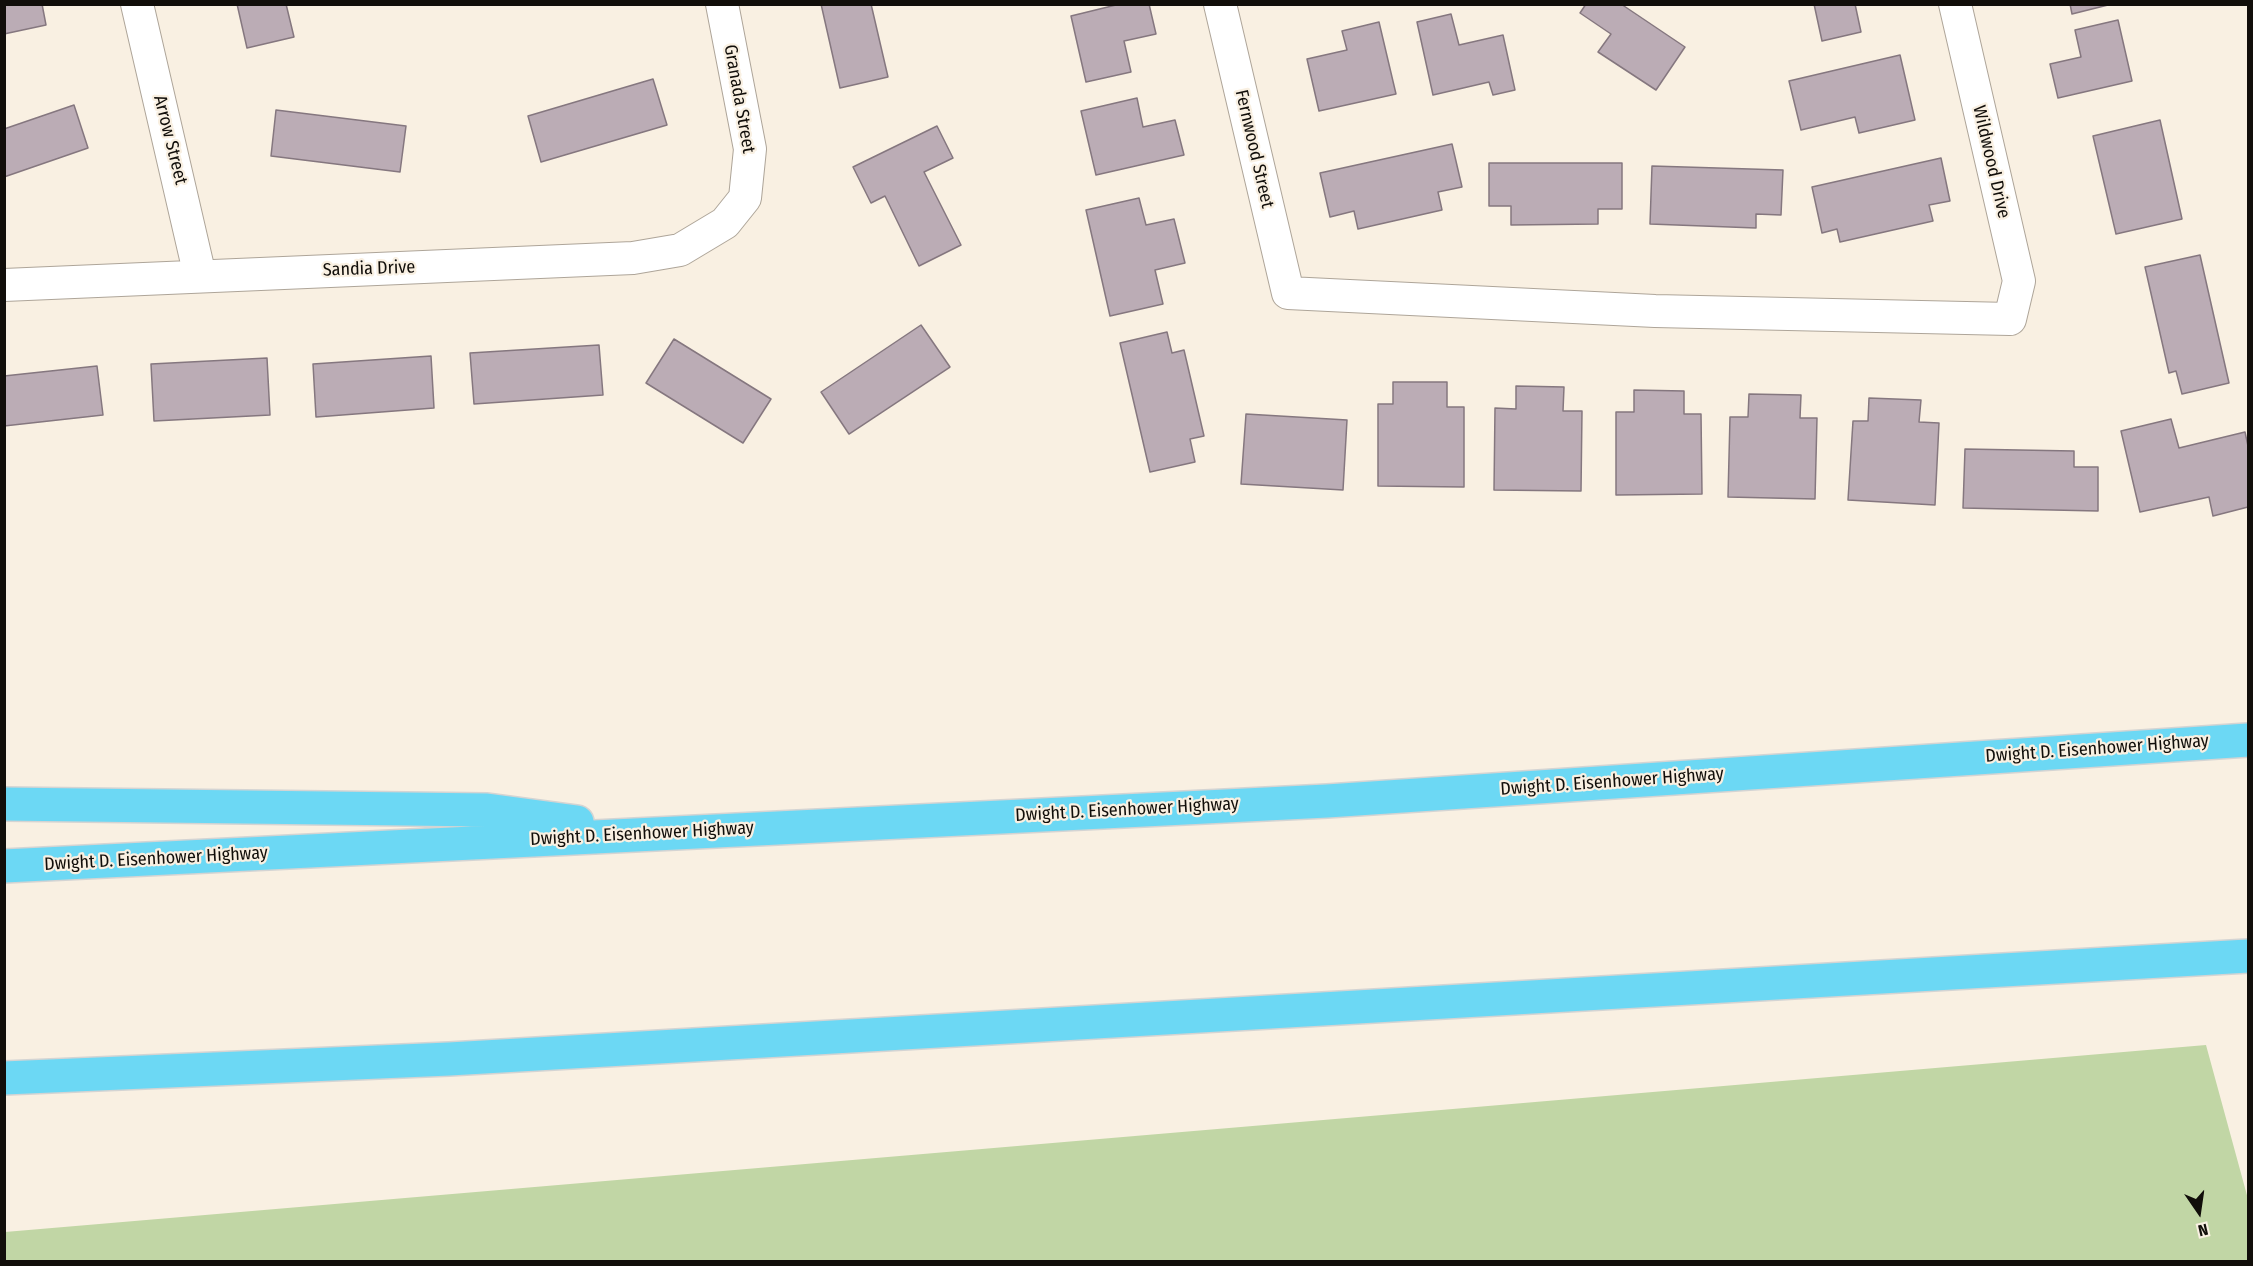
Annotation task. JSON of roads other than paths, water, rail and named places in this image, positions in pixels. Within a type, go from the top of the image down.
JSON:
[{"type":"highway","name":"Dwight D. Eisenhower Highway","points":[[4,866],[356,850],[653,832],[1327,801],[2248,740]]},
{"type":"highway","points":[[4,804],[487,810],[653,832]]},
{"type":"highway","points":[[4,1078],[461,1058],[2248,956]]},
{"type":"street","name":"Arrow Street","points":[[137,4],[200,276]]},
{"type":"street","name":"Granada Street","points":[[722,4],[750,149],[745,198],[725,223]]},
{"type":"street","name":"Fernwood Street","points":[[1220,4],[1288,293],[1654,311],[2010,319]]},
{"type":"street","name":"Wildwood Drive","points":[[1955,4],[2019,281],[2010,319]]},
{"type":"street","name":"Sandia Drive","points":[[4,285],[633,258],[680,250],[725,223]]}]
